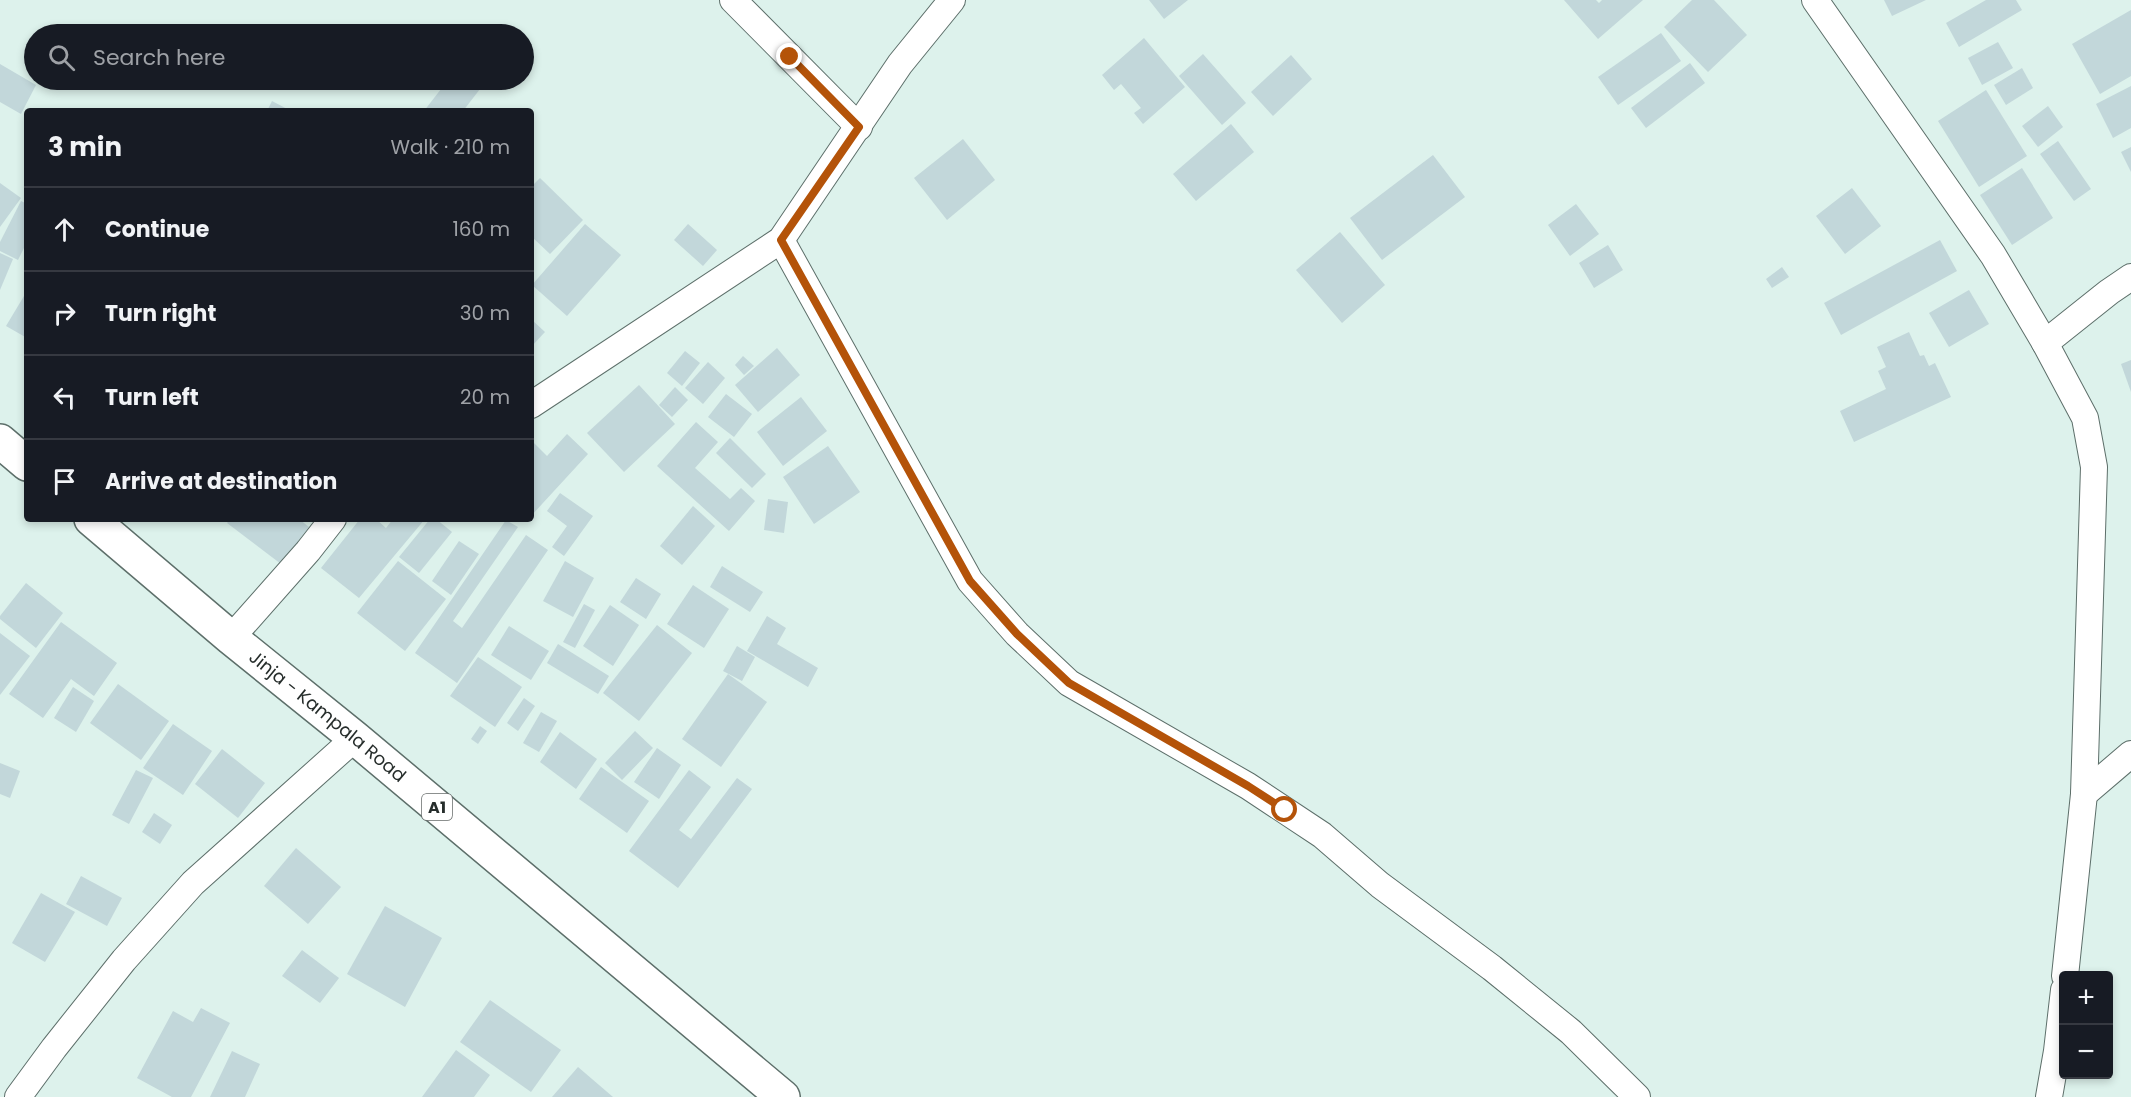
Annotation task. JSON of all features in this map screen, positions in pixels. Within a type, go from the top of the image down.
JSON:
[{"type":"highway","points":[[0,441],[24,461]]},
{"type":"highway","name":"Jinja - Kampala Road","points":[[95,522],[783,1097]]},
{"type":"street","points":[[733,0],[859,127]]},
{"type":"street","points":[[534,403],[781,240],[900,64],[952,0]]},
{"type":"street","points":[[1815,0],[1993,255],[2085,418],[2094,467],[2084,794],[2065,971]]},
{"type":"street","points":[[781,240],[970,581],[1017,634],[1069,683],[1248,786],[1322,835],[1380,885],[1492,968],[1571,1032],[1637,1097]]},
{"type":"street","points":[[2045,344],[2131,277]]},
{"type":"street","points":[[231,638],[331,522]]},
{"type":"street","points":[[18,1097],[54,1047],[124,960],[193,884],[355,738]]},
{"type":"street","points":[[2084,794],[2131,754]]},
{"type":"street","points":[[2049,1097],[2060,1025]]},
{"type":"building","points":[[1149,0],[1188,0],[1164,19]]},
{"type":"building","points":[[1564,0],[1596,0],[1599,3],[1602,0],[1643,0],[1598,39]]},
{"type":"building","points":[[1692,0],[1714,0],[1747,35],[1708,72],[1664,27]]},
{"type":"building","points":[[1884,0],[1926,0],[1892,16]]},
{"type":"building","points":[[1986,0],[2016,0],[2022,10],[1959,47],[1946,23]]},
{"type":"building","points":[[2131,10],[2131,76],[2100,94],[2072,44]]},
{"type":"building","points":[[1661,33],[1681,61],[1618,105],[1598,77]]},
{"type":"building","points":[[1144,38],[1185,87],[1143,124],[1134,113],[1141,108],[1121,84],[1114,90],[1102,75]]},
{"type":"building","points":[[1998,42],[2013,68],[1982,85],[1968,58]]},
{"type":"building","points":[[1203,54],[1246,103],[1222,125],[1179,76]]},
{"type":"building","points":[[1291,55],[1312,79],[1273,116],[1251,92]]},
{"type":"building","points":[[1690,63],[1705,83],[1646,128],[1631,108]]},
{"type":"building","points":[[0,64],[24,78],[24,90],[33,90],[21,114],[0,102]]},
{"type":"building","points":[[2022,68],[2033,88],[2006,105],[1994,85]]},
{"type":"building","points":[[2131,86],[2131,128],[2113,138],[2096,104]]},
{"type":"building","points":[[440,90],[479,90],[465,108],[426,108]]},
{"type":"building","points":[[1986,90],[2027,156],[1979,187],[1938,121]]},
{"type":"building","points":[[272,101],[285,108],[268,108]]},
{"type":"building","points":[[2048,106],[2063,127],[2038,147],[2022,126]]},
{"type":"building","points":[[1231,124],[1254,152],[1196,201],[1173,174]]},
{"type":"building","points":[[963,139],[995,180],[947,220],[914,178]]},
{"type":"building","points":[[2058,141],[2091,189],[2074,201],[2040,154]]},
{"type":"building","points":[[2131,147],[2131,172],[2121,152]]},
{"type":"building","points":[[1433,155],[1465,197],[1382,260],[1350,218]]},
{"type":"building","points":[[2022,168],[2053,218],[2012,245],[1980,195]]},
{"type":"building","points":[[540,178],[583,220],[550,254],[534,239],[534,184]]},
{"type":"building","points":[[0,183],[21,198],[0,227]]},
{"type":"building","points":[[1852,188],[1881,226],[1845,254],[1816,216]]},
{"type":"building","points":[[21,201],[24,202],[24,248],[18,260],[0,251],[0,242]]},
{"type":"building","points":[[1576,204],[1599,234],[1570,256],[1548,225]]},
{"type":"building","points":[[585,224],[621,255],[567,316],[534,287],[534,283]]},
{"type":"building","points":[[688,224],[717,250],[703,266],[674,240]]},
{"type":"building","points":[[1340,232],[1385,285],[1342,323],[1296,270]]},
{"type":"building","points":[[1940,240],[1957,271],[1841,335],[1824,303]]},
{"type":"building","points":[[1608,245],[1623,270],[1594,288],[1579,263]]},
{"type":"building","points":[[0,253],[13,259],[0,290]]},
{"type":"building","points":[[1782,267],[1789,277],[1772,288],[1766,279]]},
{"type":"building","points":[[1969,290],[1989,324],[1949,347],[1929,313]]},
{"type":"building","points":[[24,296],[24,336],[6,326]]},
{"type":"building","points":[[534,322],[545,332],[534,344]]},
{"type":"building","points":[[1909,332],[1920,356],[1924,355],[1929,366],[1935,363],[1951,397],[1854,442],[1840,411],[1886,389],[1878,371],[1886,367],[1877,347]]},
{"type":"building","points":[[777,348],[800,375],[758,412],[735,385]]},
{"type":"building","points":[[685,351],[700,363],[682,386],[667,373]]},
{"type":"building","points":[[743,356],[754,366],[744,375],[735,365]]},
{"type":"building","points":[[2131,360],[2131,392],[2121,364]]},
{"type":"building","points":[[708,362],[725,378],[703,404],[685,388]]},
{"type":"building","points":[[639,385],[675,424],[624,472],[587,433]]},
{"type":"building","points":[[675,387],[688,400],[672,417],[659,405]]},
{"type":"building","points":[[726,394],[752,414],[734,437],[708,417]]},
{"type":"building","points":[[801,397],[827,431],[783,466],[757,432]]},
{"type":"building","points":[[696,422],[718,442],[695,468],[730,499],[741,488],[755,501],[729,531],[657,466]]},
{"type":"building","points":[[567,434],[588,454],[534,513],[534,443],[547,456]]},
{"type":"building","points":[[730,438],[766,474],[752,488],[716,453]]},
{"type":"building","points":[[828,446],[860,492],[814,524],[783,477]]},
{"type":"building","points":[[560,493],[593,516],[564,556],[552,547],[567,526],[547,511]]},
{"type":"building","points":[[768,499],[788,502],[784,533],[764,530]]},
{"type":"building","points":[[693,506],[715,526],[682,565],[660,546]]},
{"type":"building","points":[[303,522],[309,527],[281,564],[227,523]]},
{"type":"building","points":[[358,522],[379,522],[386,528],[391,522],[422,522],[359,598],[321,568]]},
{"type":"building","points":[[428,522],[440,522],[452,532],[419,573],[399,557]]},
{"type":"building","points":[[505,522],[518,527],[453,621],[462,628],[526,535],[548,550],[457,683],[415,653]]},
{"type":"building","points":[[459,541],[479,554],[451,595],[432,581]]},
{"type":"building","points":[[398,561],[446,599],[405,651],[357,613]]},
{"type":"building","points":[[565,561],[594,578],[573,617],[543,601]]},
{"type":"building","points":[[722,566],[763,592],[750,612],[710,587]]},
{"type":"building","points":[[636,578],[661,594],[646,619],[620,602]]},
{"type":"building","points":[[26,583],[63,613],[36,648],[0,619]]},
{"type":"building","points":[[693,585],[729,609],[704,648],[667,624]]},
{"type":"building","points":[[584,604],[595,610],[575,648],[563,642]]},
{"type":"building","points":[[610,605],[639,625],[613,666],[583,646]]},
{"type":"building","points":[[767,616],[786,628],[777,644],[818,668],[808,687],[747,651]]},
{"type":"building","points":[[61,622],[117,663],[94,696],[71,679],[43,718],[9,694]]},
{"type":"building","points":[[657,625],[692,653],[639,721],[603,693]]},
{"type":"building","points":[[509,626],[549,651],[531,680],[491,655]]},
{"type":"building","points":[[0,633],[30,656],[0,695]]},
{"type":"building","points":[[558,644],[609,676],[598,694],[547,663]]},
{"type":"building","points":[[737,646],[755,657],[742,681],[723,671]]},
{"type":"building","points":[[478,657],[522,687],[495,727],[450,696]]},
{"type":"building","points":[[728,674],[767,702],[721,767],[682,739]]},
{"type":"building","points":[[118,684],[169,721],[141,760],[90,723]]},
{"type":"building","points":[[73,687],[94,701],[76,732],[54,718]]},
{"type":"building","points":[[524,698],[535,706],[518,731],[507,723]]},
{"type":"building","points":[[541,712],[557,721],[539,752],[523,743]]},
{"type":"building","points":[[173,724],[212,751],[183,795],[143,768]]},
{"type":"building","points":[[480,726],[487,731],[478,744],[471,739]]},
{"type":"building","points":[[635,731],[653,748],[622,780],[605,763]]},
{"type":"building","points":[[560,732],[597,759],[576,789],[540,762]]},
{"type":"building","points":[[657,748],[681,765],[659,799],[634,782]]},
{"type":"building","points":[[222,749],[265,783],[238,818],[195,784]]},
{"type":"building","points":[[0,763],[20,771],[10,798],[0,794]]},
{"type":"building","points":[[601,767],[649,801],[627,833],[579,799]]},
{"type":"building","points":[[136,770],[153,778],[129,824],[112,815]]},
{"type":"building","points":[[689,770],[711,787],[679,830],[691,839],[737,778],[752,789],[678,888],[629,851]]},
{"type":"building","points":[[154,813],[172,825],[160,844],[142,832]]},
{"type":"building","points":[[296,848],[341,887],[308,924],[264,886]]},
{"type":"building","points":[[81,876],[122,898],[107,926],[66,904]]},
{"type":"building","points":[[41,893],[75,912],[45,962],[12,943]]},
{"type":"building","points":[[385,906],[442,938],[405,1007],[347,974]]},
{"type":"building","points":[[302,950],[339,978],[320,1003],[282,976]]},
{"type":"building","points":[[490,1000],[561,1050],[531,1092],[460,1042]]},
{"type":"building","points":[[201,1008],[230,1023],[191,1097],[172,1097],[137,1078],[173,1011],[193,1022]]},
{"type":"building","points":[[456,1050],[490,1075],[474,1097],[422,1097]]},
{"type":"building","points":[[232,1051],[260,1064],[245,1097],[210,1097]]},
{"type":"building","points":[[578,1067],[613,1097],[552,1097]]},
{"type":"route","points":[[790,57],[859,127],[781,240],[970,581],[1017,634],[1069,683],[1248,786],[1285,810]]}]
